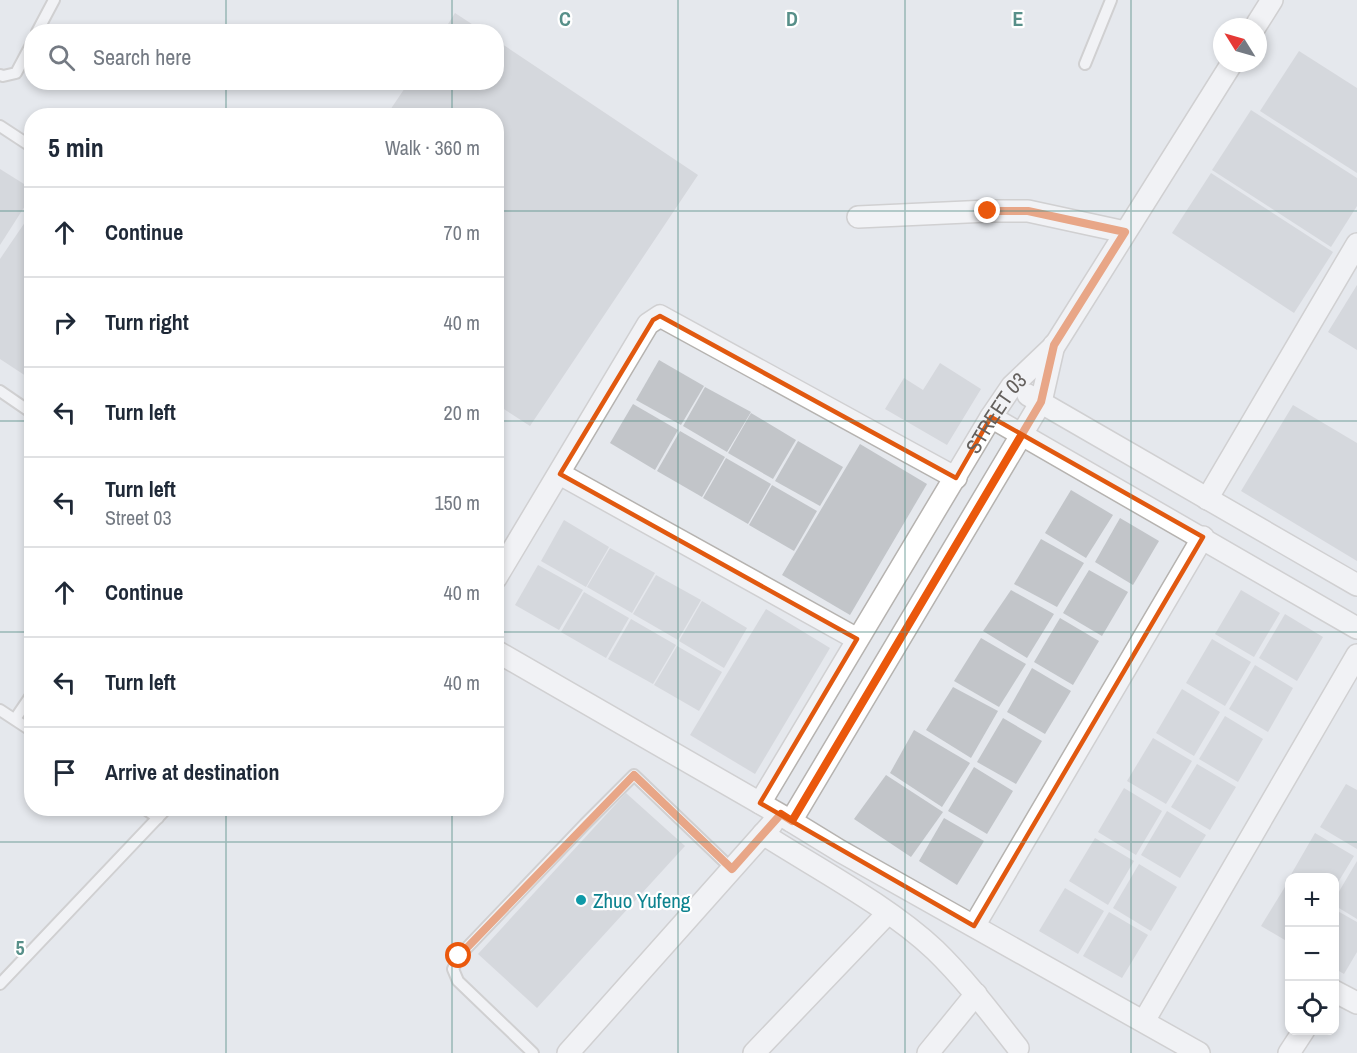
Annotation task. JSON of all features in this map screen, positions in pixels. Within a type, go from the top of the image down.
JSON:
[{"type":"street","points":[[1261,18],[1272,0]]},
{"type":"street","points":[[1054,345],[1226,72]]},
{"type":"street","points":[[858,217],[1028,211],[1125,232]]},
{"type":"street","points":[[1207,499],[1357,244]]},
{"type":"street","points":[[504,565],[648,324],[660,316],[956,478]]},
{"type":"street","name":"STREET 03","points":[[760,803],[991,417],[1012,386],[1054,345]]},
{"type":"street","name":"STREET 03","points":[[568,1053],[763,834],[786,818],[1041,402],[1054,345]]},
{"type":"street","points":[[1012,386],[1357,585]]},
{"type":"street","points":[[991,417],[1203,537],[1357,628]]},
{"type":"street","points":[[560,474],[857,639]]},
{"type":"street","points":[[974,926],[1203,537]]},
{"type":"street","points":[[1144,1021],[1357,655]]},
{"type":"street","points":[[504,656],[840,851],[1199,1053]]},
{"type":"street","points":[[763,834],[888,913],[934,950],[976,994],[1018,1048]]},
{"type":"street","points":[[754,1053],[888,913]]},
{"type":"street","points":[[1339,993],[1357,1003]]},
{"type":"street","points":[[928,1053],[976,994]]},
{"type":"street","points":[[1289,1053],[1301,1035]]},
{"type":"lane","points":[[41,24],[54,0]]},
{"type":"lane","points":[[1085,64],[1111,0]]},
{"type":"lane","points":[[0,75],[16,73],[24,58]]},
{"type":"lane","points":[[0,126],[24,142]]},
{"type":"lane","points":[[0,391],[24,407]]},
{"type":"lane","points":[[15,719],[24,706]]},
{"type":"lane","points":[[1,712],[24,725]]},
{"type":"lane","points":[[533,1053],[458,981],[453,969],[459,956],[634,775],[732,869]]},
{"type":"lane","points":[[0,984],[158,818],[155,816]]},
{"type":"highlighted area","points":[[660,316],[956,478],[991,417],[1203,537],[974,926],[760,803],[857,639],[560,474],[653,320]]},
{"type":"building","points":[[455,13],[472,24],[448,24]]},
{"type":"building","points":[[504,45],[698,175],[530,426],[504,409],[504,108],[391,108],[404,90],[504,90]]},
{"type":"building","points":[[1299,51],[1357,88],[1357,173],[1260,111]]},
{"type":"building","points":[[1251,110],[1357,178],[1357,206],[1331,247],[1212,170]]},
{"type":"building","points":[[0,169],[24,184],[24,208],[0,245]]},
{"type":"building","points":[[1211,173],[1333,252],[1294,313],[1172,233]]},
{"type":"building","points":[[24,224],[24,375],[0,359],[0,259]]},
{"type":"building","points":[[1357,285],[1357,350],[1328,332]]},
{"type":"building","points":[[659,360],[704,386],[681,425],[636,400]]},
{"type":"building","points":[[940,363],[981,389],[947,445],[885,409],[904,378],[923,390]]},
{"type":"building","points":[[705,387],[751,412],[727,452],[683,426]]},
{"type":"building","points":[[633,404],[678,430],[655,470],[610,443]]},
{"type":"building","points":[[1293,405],[1357,443],[1357,561],[1241,491]]},
{"type":"building","points":[[751,413],[796,440],[773,479],[728,453]]},
{"type":"building","points":[[680,431],[725,457],[702,497],[657,471]]},
{"type":"building","points":[[798,441],[843,467],[820,506],[775,481]]},
{"type":"building","points":[[860,444],[927,484],[850,615],[782,575]]},
{"type":"building","points":[[726,458],[771,484],[748,524],[703,498]]},
{"type":"building","points":[[772,485],[817,511],[794,551],[749,525]]},
{"type":"building","points":[[1071,490],[1113,515],[1086,558],[1045,533]]},
{"type":"building","points":[[1120,518],[1159,541],[1133,585],[1095,562]]},
{"type":"building","points":[[564,520],[609,547],[586,587],[541,561]]},
{"type":"building","points":[[1041,539],[1084,563],[1057,607],[1014,584]]},
{"type":"building","points":[[610,548],[655,573],[632,613],[587,587]]},
{"type":"building","points":[[538,565],[583,590],[559,630],[515,605]]},
{"type":"building","points":[[1089,570],[1128,592],[1102,636],[1063,613]]},
{"type":"building","points":[[656,575],[701,600],[678,640],[633,614]]},
{"type":"building","points":[[1011,590],[1054,614],[1027,658],[983,631]]},
{"type":"building","points":[[1241,590],[1280,613],[1254,657],[1215,634]]},
{"type":"building","points":[[584,592],[629,618],[606,658],[561,632]]},
{"type":"building","points":[[702,601],[747,628],[724,668],[679,641]]},
{"type":"building","points":[[766,609],[830,648],[755,774],[690,735]]},
{"type":"building","points":[[1285,614],[1323,637],[1297,681],[1259,658]]},
{"type":"building","points":[[1060,618],[1099,641],[1073,685],[1034,662]]},
{"type":"building","points":[[631,619],[676,645],[653,684],[608,659]]},
{"type":"building","points":[[981,638],[1026,664],[999,707],[954,681]]},
{"type":"building","points":[[1212,639],[1251,662],[1225,706],[1186,683]]},
{"type":"building","points":[[677,646],[722,672],[699,711],[654,685]]},
{"type":"building","points":[[1255,665],[1293,688],[1268,732],[1229,709]]},
{"type":"building","points":[[1032,668],[1071,691],[1045,734],[1007,712]]},
{"type":"building","points":[[953,687],[998,711],[971,758],[926,730]]},
{"type":"building","points":[[1182,689],[1220,712],[1194,756],[1156,733]]},
{"type":"building","points":[[1225,716],[1263,739],[1238,782],[1199,759]]},
{"type":"building","points":[[1003,718],[1042,741],[1016,784],[977,762]]},
{"type":"building","points":[[914,730],[970,763],[942,807],[890,773]]},
{"type":"building","points":[[1153,738],[1192,761],[1166,804],[1127,781]]},
{"type":"building","points":[[1197,764],[1236,787],[1210,830],[1171,807]]},
{"type":"building","points":[[974,767],[1013,791],[987,834],[948,811]]},
{"type":"building","points":[[886,775],[943,812],[911,857],[854,819]]},
{"type":"building","points":[[1346,784],[1357,790],[1357,849],[1320,827]]},
{"type":"building","points":[[1124,788],[1162,811],[1136,855],[1098,832]]},
{"type":"building","name":"Zhuo Yufeng","points":[[626,793],[685,846],[537,1008],[478,954]]},
{"type":"building","points":[[1167,811],[1206,835],[1180,878],[1141,855]]},
{"type":"building","points":[[944,818],[984,841],[957,885],[919,861]]},
{"type":"building","points":[[1315,833],[1354,856],[1339,881],[1339,873],[1292,873]]},
{"type":"building","points":[[1095,838],[1134,861],[1108,905],[1069,881]]},
{"type":"building","points":[[1357,861],[1357,919],[1339,908],[1339,892]]},
{"type":"building","points":[[1139,864],[1177,887],[1151,931],[1113,908]]},
{"type":"building","points":[[1285,887],[1285,940],[1261,926]]},
{"type":"building","points":[[1065,888],[1104,911],[1078,954],[1039,931]]},
{"type":"building","points":[[1109,912],[1148,935],[1122,978],[1083,956]]},
{"type":"building","points":[[1339,912],[1357,922],[1357,952],[1344,974],[1339,971]]},
{"type":"place","name":"Zhuo Yufeng","points":[[581,900]]},
{"type":"route","points":[[459,956],[634,775],[732,869],[781,814],[792,821],[1041,402],[1054,345],[1125,232],[1028,211],[988,211]]}]
